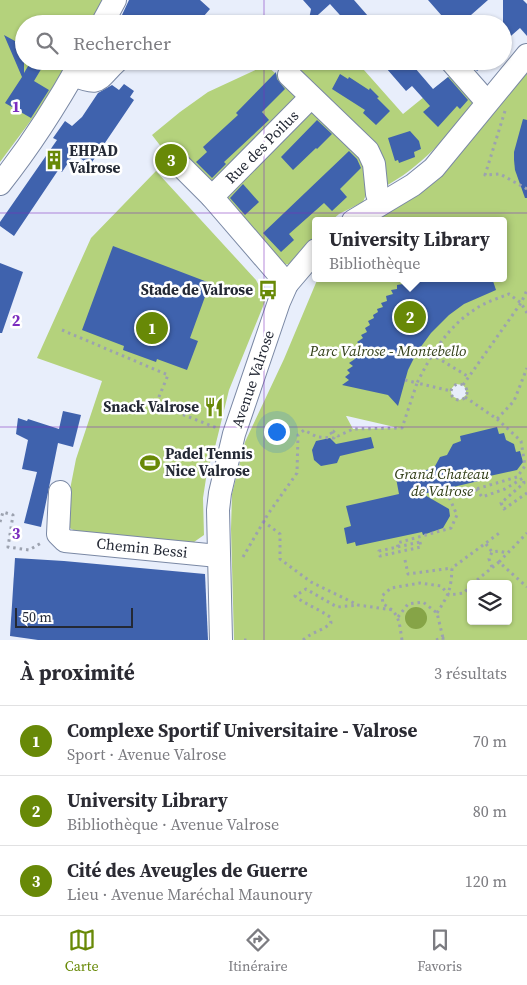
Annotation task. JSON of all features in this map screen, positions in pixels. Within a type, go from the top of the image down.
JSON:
[{"type":"street","points":[[107,15],[115,0]]},
{"type":"street","points":[[360,217],[413,186],[434,168],[494,104],[527,55]]},
{"type":"street","points":[[0,184],[16,164],[56,104],[76,70]]},
{"type":"street","points":[[79,70],[90,82],[100,80],[109,70]]},
{"type":"street","points":[[460,70],[494,104]]},
{"type":"street","points":[[289,75],[368,151],[374,164],[377,194],[382,204]]},
{"type":"street","name":"Rue des Poilus","points":[[212,198],[311,97]]},
{"type":"street","points":[[180,165],[212,198],[287,284]]},
{"type":"street","name":"Avenue Valrose","points":[[222,640],[218,556],[218,502],[224,471],[234,434],[279,302],[287,284],[312,255]]},
{"type":"street","points":[[60,492],[58,534],[66,541]]},
{"type":"street","name":"Chemin Bessi","points":[[66,541],[218,556]]},
{"type":"path","points":[[494,104],[506,112],[485,175],[500,174],[527,189]]},
{"type":"path","points":[[464,385],[521,303],[527,290]]},
{"type":"path","points":[[243,557],[263,521],[297,473],[298,436],[304,430],[317,437],[334,438],[330,431],[333,430],[338,436],[353,429],[402,428],[417,383],[431,354],[451,327],[478,307],[509,294],[521,303],[527,313]]},
{"type":"path","points":[[62,330],[168,375],[156,404],[234,434]]},
{"type":"path","points":[[431,354],[469,377]]},
{"type":"path","points":[[497,419],[514,401],[527,368]]},
{"type":"path","points":[[405,380],[451,392]]},
{"type":"path","points":[[456,384],[464,385],[467,392],[465,397],[460,400],[452,396],[452,387],[456,384]]},
{"type":"path","points":[[398,548],[397,543],[451,528],[457,515],[449,497],[516,477],[525,466],[521,441],[497,419],[465,397]]},
{"type":"path","points":[[476,489],[482,497],[505,489],[523,478],[524,483],[501,503],[504,509],[527,493]]},
{"type":"path","points":[[0,522],[3,512],[13,515],[8,547],[29,550],[48,540],[66,541]]},
{"type":"path","points":[[263,521],[280,534],[280,559],[311,582],[358,605]]},
{"type":"path","points":[[406,560],[408,574],[452,568],[502,531]]},
{"type":"path","points":[[478,580],[499,562],[527,533]]},
{"type":"path","points":[[420,542],[421,547],[380,556],[379,551],[398,548],[420,542]]},
{"type":"path","points":[[486,544],[492,552]]},
{"type":"path","points":[[492,552],[507,553]]},
{"type":"path","points":[[492,552],[489,559],[492,568]]},
{"type":"path","points":[[499,562],[527,587]]},
{"type":"path","points":[[437,613],[451,588],[452,568]]},
{"type":"path","points":[[402,640],[398,617],[393,610],[383,604],[382,596],[392,588],[413,584],[441,586],[448,595]]},
{"type":"path","points":[[303,640],[312,633],[323,630],[331,623],[330,617],[295,596],[306,589],[338,606],[358,605],[393,610]]},
{"type":"path","points":[[448,595],[464,593],[467,590]]},
{"type":"path","points":[[398,617],[408,604],[423,602],[437,613],[443,639],[436,640]]},
{"type":"green space","points":[[0,0],[103,0],[95,15],[15,15],[15,70],[64,70],[52,92],[0,162]]},
{"type":"green space","points":[[527,63],[527,640],[234,640],[232,494],[245,442],[284,359],[316,282],[507,282],[507,217],[371,217]],"holes":[[[456,384],[463,385],[466,389],[466,395],[460,400],[451,394],[451,389]],[[346,416],[399,428],[353,429]]]},
{"type":"green space","points":[[255,70],[272,70],[304,99],[208,187],[176,152],[169,157],[152,135],[208,92]]},
{"type":"green space","points":[[295,70],[364,70],[403,114],[451,75],[473,101],[473,108],[442,141],[409,171],[384,187],[366,138]]},
{"type":"green space","points":[[314,110],[369,160],[370,185],[363,202],[336,217],[312,217],[312,240],[291,264],[280,265],[223,197]]},
{"type":"green space","points":[[156,171],[256,280],[266,299],[229,390],[207,472],[203,498],[204,535],[194,542],[80,533],[63,525],[76,459],[102,381],[37,358],[91,238]]},
{"type":"shaded area","points":[[416,607],[426,614],[427,618],[420,628],[416,629],[406,622],[405,618],[412,608]]},
{"type":"building","points":[[129,0],[200,0],[210,9],[205,15],[122,15]]},
{"type":"building","points":[[303,0],[354,0],[367,15],[340,15],[330,4],[318,15],[310,15],[311,9]]},
{"type":"building","points":[[428,0],[488,0],[471,15],[441,15]]},
{"type":"building","points":[[503,0],[523,0],[527,4],[527,36],[520,28],[512,35],[512,15],[503,15]]},
{"type":"building","points":[[4,35],[15,41],[15,61]]},
{"type":"building","points":[[19,70],[24,70],[24,73],[26,70],[41,70],[34,81],[49,90],[31,118],[5,103],[22,77]]},
{"type":"building","points":[[388,70],[417,70],[433,89],[448,77],[468,100],[460,109],[457,106],[438,127],[423,112],[430,106],[412,86],[406,91]]},
{"type":"building","points":[[276,72],[277,79],[285,89],[262,112],[269,120],[224,162],[226,164],[212,178],[196,162],[207,152],[203,147],[238,115],[236,113]]},
{"type":"building","points":[[340,74],[348,79],[349,77],[369,90],[370,88],[390,111],[376,125],[363,113],[365,110],[332,89]]},
{"type":"building","name":"EHPAD Valrose","points":[[124,84],[134,91],[130,97],[134,100],[90,165],[74,154],[62,172],[59,169],[14,236],[0,226],[0,222],[57,140],[53,138],[65,121],[72,126],[82,117],[98,93],[112,85],[119,90]]},
{"type":"building","points":[[523,119],[527,120],[527,198],[525,198],[515,170],[514,160],[514,152]]},
{"type":"building","points":[[317,120],[332,134],[293,170],[281,157]]},
{"type":"building","points":[[410,131],[419,141],[421,149],[414,152],[415,157],[399,163],[398,160],[395,161],[388,138]]},
{"type":"building","points":[[349,151],[357,159],[361,168],[340,189],[347,197],[332,211],[324,203],[289,234],[294,240],[281,252],[263,233]]},
{"type":"building","points":[[243,184],[259,202],[245,215],[230,198]]},
{"type":"building","points":[[113,246],[210,283],[190,338],[198,341],[187,370],[157,359],[156,362],[123,350],[124,346],[82,330]]},
{"type":"building","points":[[0,263],[23,272],[2,333],[0,333]]},
{"type":"building","points":[[403,282],[493,282],[496,290],[464,304],[449,315],[431,333],[417,352],[408,370],[398,406],[388,395],[342,385],[349,380],[345,377],[350,373],[347,370],[353,366],[349,363],[355,359],[352,356],[357,352],[354,349],[360,345],[357,342],[363,338],[361,335],[367,332],[365,328],[370,325],[368,321],[374,318],[373,315],[378,312],[377,309],[383,307],[381,303],[387,301],[386,296],[393,294],[391,290],[397,289],[397,285],[403,284]]},
{"type":"building","points":[[63,411],[81,415],[73,447],[58,443],[41,527],[24,523],[37,472],[22,469],[28,440],[16,434],[18,418],[27,421],[28,419],[59,429]]},
{"type":"building","points":[[497,427],[499,434],[504,433],[506,440],[514,444],[516,452],[520,451],[523,462],[517,470],[423,494],[449,509],[450,516],[443,528],[423,535],[422,532],[356,546],[355,542],[347,544],[344,528],[351,526],[346,506],[399,494],[396,478],[434,468],[440,457],[447,455],[453,444],[461,441],[460,436]]},
{"type":"building","points":[[371,437],[374,448],[340,456],[337,463],[321,466],[314,460],[312,450],[316,441],[330,438],[336,444]]},
{"type":"building","points":[[15,558],[205,574],[208,640],[38,640],[10,636]]},
{"type":"place","name":"EHPAD Valrose","points":[[54,160]]},
{"type":"place","name":"Cité des Aveugles de Guerre","points":[[171,160]]},
{"type":"place","name":"Stade de Valrose","points":[[268,290]]},
{"type":"place","name":"University Library","points":[[410,317]]},
{"type":"place","name":"Complexe Sportif Universitaire - Valrose","points":[[152,328]]},
{"type":"place","name":"Snack Valrose","points":[[214,407]]},
{"type":"place","name":"Padel Tennis Nice Valrose","points":[[150,463]]},
{"type":"park label","name":"Parc Valrose - Montebello","points":[[388,351]]},
{"type":"park label","name":"Grand Chateau de Valrose","points":[[442,482]]}]
